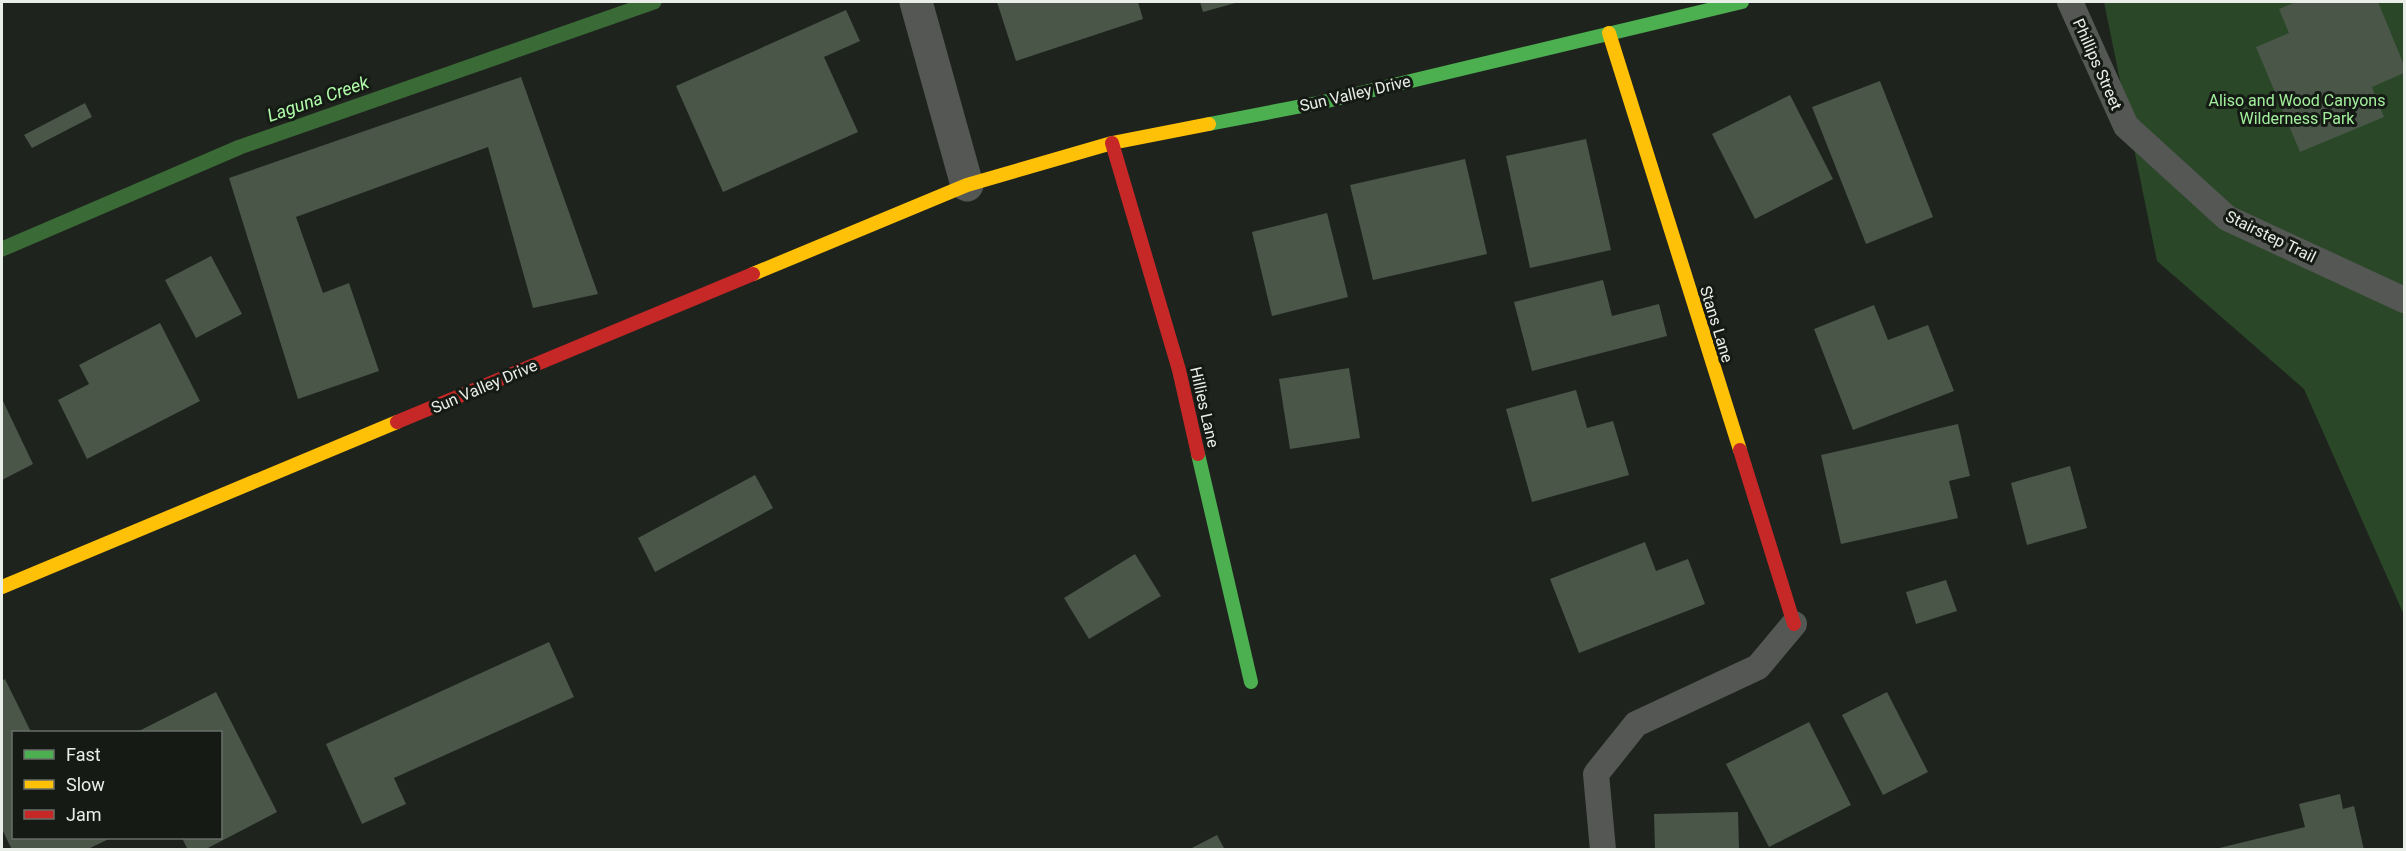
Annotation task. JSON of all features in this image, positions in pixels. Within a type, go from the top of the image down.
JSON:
[{"type":"street","points":[[916,2],[967,185]]},
{"type":"street","name":"Sun Valley Drive","points":[[2,587],[967,185],[1112,143],[1323,102],[1742,2]]},
{"type":"street","name":"Stans Lane","points":[[1609,33],[1794,624]]},
{"type":"street","name":"Hillies Lane","points":[[1112,143],[1179,370],[1251,682]]},
{"type":"lane","name":"Phillips Street","points":[[2070,2],[2126,126]]},
{"type":"lane","name":"Stairstep Trail","points":[[2126,126],[2227,218],[2404,300]]},
{"type":"lane","points":[[1602,849],[1596,774],[1636,724],[1758,667],[1794,624]]},
{"type":"green space","name":"Aliso and Wood Canyons Wilderness Park","points":[[2104,2],[2404,2],[2404,615],[2304,389],[2157,261]]},
{"type":"building","points":[[997,2],[1138,2],[1143,19],[1016,61]]},
{"type":"building","points":[[1200,2],[1239,2],[1203,12]]},
{"type":"building","points":[[2296,2],[2378,2],[2404,65],[2404,73],[2372,87],[2384,117],[2300,152],[2256,47],[2289,33],[2279,9]]},
{"type":"building","points":[[846,10],[860,41],[824,57],[858,132],[723,192],[676,86]]},
{"type":"building","points":[[521,77],[598,294],[533,308],[488,147],[296,217],[323,293],[349,283],[379,371],[298,399],[229,178]]},
{"type":"building","points":[[1880,81],[1933,217],[1866,244],[1812,107]]},
{"type":"building","points":[[1790,95],[1833,179],[1755,219],[1712,134]]},
{"type":"building","points":[[85,103],[92,117],[32,148],[24,135]]},
{"type":"building","points":[[1586,139],[1611,250],[1530,268],[1506,156]]},
{"type":"building","points":[[1465,159],[1487,254],[1373,280],[1350,185]]},
{"type":"building","points":[[1327,213],[1348,297],[1272,316],[1252,232]]},
{"type":"building","points":[[211,256],[242,314],[196,338],[165,280]]},
{"type":"building","points":[[1603,280],[1612,316],[1659,304],[1667,336],[1532,371],[1514,302]]},
{"type":"building","points":[[1874,305],[1888,340],[1928,325],[1954,391],[1853,430],[1814,329]]},
{"type":"building","points":[[160,323],[200,401],[87,459],[58,400],[89,384],[79,365]]},
{"type":"building","points":[[1349,368],[1360,438],[1290,449],[1279,379]]},
{"type":"building","points":[[1576,390],[1587,428],[1613,421],[1629,475],[1532,502],[1506,409]]},
{"type":"building","points":[[2,399],[33,464],[2,480]]},
{"type":"building","points":[[1958,424],[1970,476],[1949,481],[1958,518],[1841,544],[1821,455]]},
{"type":"building","points":[[2070,466],[2087,528],[2027,545],[2011,483]]},
{"type":"building","points":[[755,475],[773,508],[655,572],[638,538]]},
{"type":"building","points":[[1645,542],[1656,571],[1688,559],[1705,604],[1579,653],[1550,579]]},
{"type":"building","points":[[1135,554],[1161,596],[1089,639],[1064,598]]},
{"type":"building","points":[[1946,580],[1957,611],[1916,624],[1906,592]]},
{"type":"building","points":[[549,642],[574,697],[394,778],[406,804],[362,824],[326,744]]},
{"type":"building","points":[[5,679],[31,731],[12,731],[12,839],[109,839],[86,850],[12,850],[2,829],[2,681]]},
{"type":"building","points":[[216,692],[277,812],[204,850],[188,850],[182,839],[222,839],[222,731],[139,731]]},
{"type":"building","points":[[1887,692],[1928,772],[1883,795],[1842,715]]},
{"type":"building","points":[[1809,722],[1851,805],[1769,847],[1726,764]]},
{"type":"building","points":[[2340,794],[2343,809],[2354,806],[2364,850],[2211,850],[2305,827],[2299,804]]},
{"type":"building","points":[[1738,812],[1739,850],[1655,850],[1654,814]]},
{"type":"building","points":[[1217,835],[1225,850],[1188,850]]},
{"type":"waterway","name":"Laguna Creek","points":[[2,249],[240,147],[654,2]]},
{"type":"traffic: fast","points":[[1209,124],[1323,102],[1742,2]]},
{"type":"traffic: fast","points":[[1198,454],[1251,682]]},
{"type":"traffic: slow","points":[[1609,33],[1740,450]]},
{"type":"traffic: slow","points":[[753,274],[967,185],[1112,143],[1209,124]]},
{"type":"traffic: slow","points":[[2,587],[397,422]]},
{"type":"traffic: jam","points":[[1112,143],[1179,370],[1198,454]]},
{"type":"traffic: jam","points":[[397,422],[753,274]]},
{"type":"traffic: jam","points":[[1740,450],[1794,624]]}]
